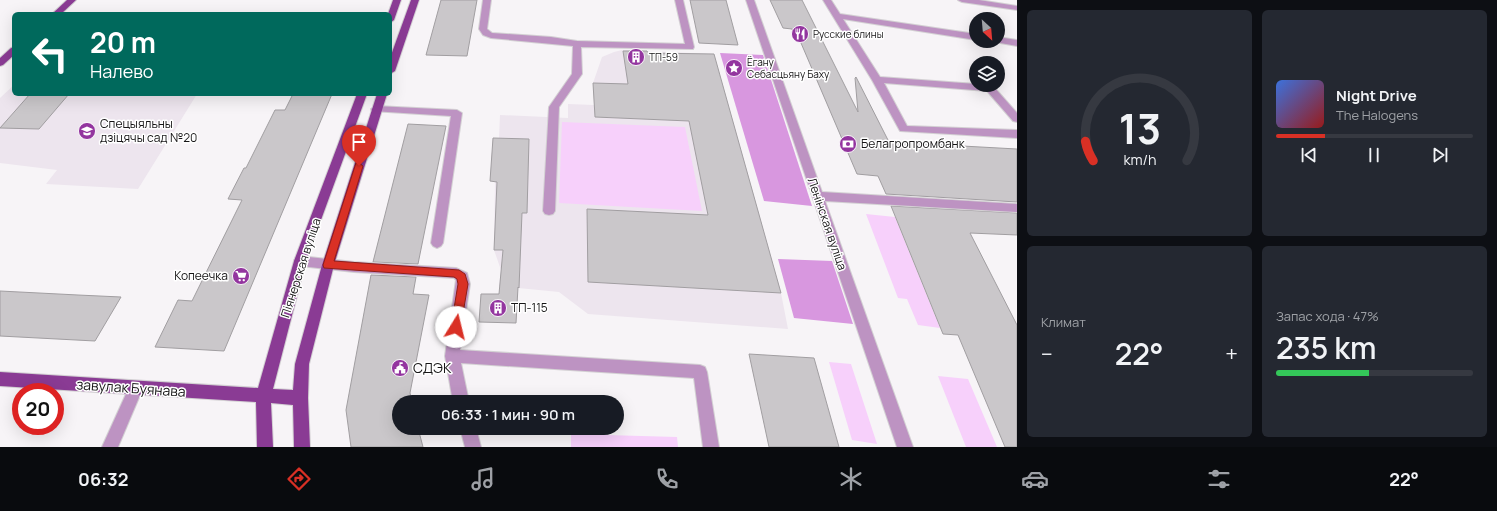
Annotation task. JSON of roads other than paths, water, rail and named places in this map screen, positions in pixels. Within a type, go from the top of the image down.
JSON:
[{"type":"main road","points":[[58,12],[72,0]]},
{"type":"main road","points":[[392,14],[397,0]]},
{"type":"main road","points":[[392,65],[415,0]]},
{"type":"main road","points":[[0,63],[12,52]]},
{"type":"main road","name":"Піянерская вуліца","points":[[264,447],[263,397],[300,261],[361,96]]},
{"type":"main road","name":"Піянерская вуліца","points":[[302,447],[300,398],[302,364],[328,265],[381,96]]},
{"type":"main road","name":"завулак Буянава","points":[[0,379],[263,397],[300,398]]},
{"type":"street","points":[[487,0],[483,29],[486,33],[491,35],[551,40],[578,44],[690,47],[679,0]]},
{"type":"street","name":"Ленінская вуліца","points":[[750,0],[905,447]]},
{"type":"street","points":[[827,0],[877,80],[904,129],[1017,134]]},
{"type":"street","points":[[966,0],[1017,8]]},
{"type":"street","points":[[837,16],[969,36]]},
{"type":"street","points":[[1005,41],[1017,43]]},
{"type":"street","points":[[549,211],[554,107],[577,74],[578,44]]},
{"type":"street","points":[[877,80],[990,88],[1017,119]]},
{"type":"street","points":[[376,109],[457,113],[437,243]]},
{"type":"street","points":[[817,196],[1017,208]]},
{"type":"street","points":[[300,261],[328,265],[456,273],[462,277],[463,284],[452,356],[460,395]]},
{"type":"street","points":[[452,356],[700,372],[711,447]]},
{"type":"street","points":[[110,447],[136,388]]},
{"type":"street","points":[[470,435],[473,447]]},
{"type":"place","name":"Русские блины","points":[[800,34]]},
{"type":"place","name":"ТП-59","points":[[636,57]]},
{"type":"place","name":"Ёгану Себасцьяну Баху","points":[[734,68]]},
{"type":"place","name":"Спецыяльны дзіцячы сад №20","points":[[87,131]]},
{"type":"place","name":"Белагропромбанк","points":[[848,144]]},
{"type":"place","name":"Копеечка","points":[[241,276]]},
{"type":"place","name":"ТП-115","points":[[498,308]]},
{"type":"place","name":"СДЭК","points":[[400,368]]}]
